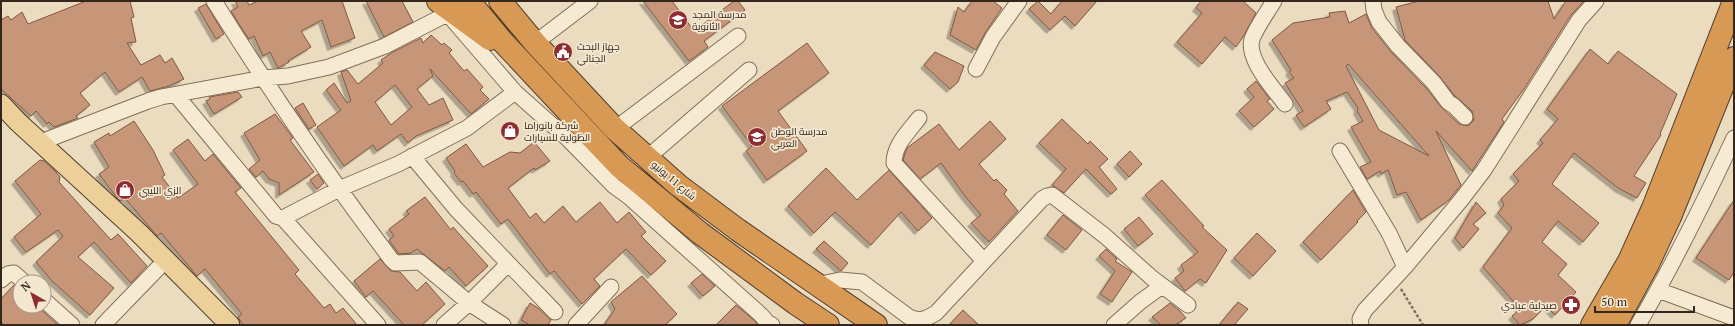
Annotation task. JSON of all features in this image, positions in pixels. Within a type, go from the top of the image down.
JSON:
[{"type":"highway","points":[[469,1],[519,59],[619,166],[700,233],[795,303],[828,325]]},
{"type":"highway","name":"شارع 11 يونيو","points":[[500,1],[535,43],[615,129],[647,158],[732,226],[876,325]]},
{"type":"highway","points":[[1718,1],[1720,13],[1725,23]]},
{"type":"highway","points":[[1592,325],[1629,261],[1653,208],[1734,1]]},
{"type":"highway","points":[[441,5],[519,59]]},
{"type":"highway","points":[[1614,325],[1648,264],[1670,217],[1734,58]]},
{"type":"main road","points":[[1,104],[139,233],[165,261],[230,325]]},
{"type":"street","points":[[214,1],[263,78],[339,189],[395,263],[420,262],[469,303],[503,325]]},
{"type":"street","points":[[535,43],[590,1]]},
{"type":"street","points":[[976,68],[993,37],[1020,1]]},
{"type":"street","points":[[1274,1],[1255,33],[1251,46],[1258,66],[1285,104]]},
{"type":"street","points":[[1373,1],[1374,10],[1379,22],[1398,46],[1434,83],[1448,102],[1465,117]]},
{"type":"street","points":[[1361,325],[1361,315],[1395,279],[1484,170],[1579,20],[1596,1]]},
{"type":"street","points":[[41,142],[148,101],[263,78],[288,76],[329,67],[385,46],[441,5],[515,92],[568,139],[614,186],[629,197],[772,325]]},
{"type":"street","points":[[615,129],[738,36]]},
{"type":"street","points":[[647,158],[749,70]]},
{"type":"street","points":[[283,218],[339,189],[412,156],[466,128],[515,92]]},
{"type":"street","points":[[176,95],[276,216],[283,218],[378,325]]},
{"type":"street","points":[[919,118],[894,154],[894,163],[984,261]]},
{"type":"street","points":[[1638,325],[1702,205],[1734,138]]},
{"type":"street","points":[[1340,151],[1389,233],[1405,267]]},
{"type":"street","points":[[412,156],[456,209],[555,312]]},
{"type":"street","points":[[816,285],[840,280],[862,282],[909,317],[917,321],[926,319],[936,313],[1042,200],[1047,196],[1052,196],[1105,236],[1162,286],[1188,305]]},
{"type":"street","points":[[103,325],[165,261]]},
{"type":"street","points":[[444,325],[469,303],[508,264]]},
{"type":"street","points":[[1,280],[8,274],[15,274]]},
{"type":"street","points":[[1114,325],[1162,286]]},
{"type":"street","points":[[576,325],[611,287]]},
{"type":"street","points":[[1658,290],[1734,318]]},
{"type":"street","points":[[52,307],[72,325]]},
{"type":"path","points":[[1395,279],[1423,325]]},
{"type":"building","points":[[86,1],[130,1],[134,17],[131,18],[136,42],[127,43],[141,65],[160,55],[165,63],[172,58],[184,79],[169,86],[150,91],[142,77],[119,92],[105,72],[80,93],[90,105],[76,116],[78,118],[54,127],[49,122],[47,124],[36,111],[31,116],[1,89],[1,20],[8,16],[11,20],[22,12],[28,24]]},
{"type":"building","points":[[235,1],[247,1],[249,5],[258,1],[342,1],[355,38],[331,47],[322,20],[301,31],[311,47],[278,68],[270,52],[263,56],[254,36],[249,39],[242,29],[231,11],[238,7]]},
{"type":"building","points":[[366,1],[402,1],[413,22],[384,37]]},
{"type":"building","points":[[643,1],[672,1],[694,31],[734,1],[738,1],[745,10],[704,41],[708,47],[689,61]]},
{"type":"building","points":[[972,1],[993,1],[1002,8],[985,33],[976,50],[950,35],[958,7],[964,12]]},
{"type":"building","points":[[1038,1],[1051,14],[1062,1],[1097,1],[1075,26],[1065,16],[1050,30],[1029,9]]},
{"type":"building","points":[[1201,1],[1243,1],[1256,13],[1236,47],[1225,37],[1202,64],[1177,42],[1202,13],[1196,8]]},
{"type":"building","points":[[1419,1],[1548,1],[1554,19],[1566,1],[1584,1],[1571,15],[1524,89],[1502,119],[1504,122],[1472,171],[1436,131],[1461,185],[1449,200],[1421,220],[1406,192],[1397,195],[1388,170],[1381,174],[1380,171],[1367,179],[1360,167],[1371,162],[1351,127],[1363,121],[1357,111],[1358,108],[1347,92],[1326,101],[1331,109],[1304,127],[1296,115],[1303,111],[1285,83],[1294,78],[1289,72],[1291,70],[1272,40],[1293,23],[1330,17],[1329,13],[1345,11],[1349,23],[1366,14],[1372,28],[1391,52],[1427,89],[1441,107],[1459,124],[1468,126],[1474,120],[1472,111],[1454,95],[1440,77],[1405,40],[1396,7]],"holes":[[[1348,64],[1429,156],[1379,130],[1346,66]]]},
{"type":"building","points":[[206,4],[224,34],[216,39],[198,8]]},
{"type":"building","points":[[431,35],[442,45],[444,43],[452,50],[449,53],[464,71],[467,69],[483,87],[480,90],[489,99],[471,114],[430,69],[433,76],[417,89],[429,105],[443,98],[453,120],[416,136],[408,143],[401,134],[377,151],[373,145],[344,166],[317,127],[341,110],[326,90],[334,83],[347,103],[351,101],[341,72],[347,70],[358,84],[383,63],[381,60],[391,53],[421,38],[423,43]],"holes":[[[395,85],[412,107],[391,125],[375,102]]]},
{"type":"building","points":[[807,43],[829,73],[778,111],[807,151],[767,180],[746,151],[752,146],[722,106]]},
{"type":"building","points":[[1590,49],[1608,64],[1618,51],[1677,94],[1660,134],[1661,135],[1634,176],[1646,183],[1637,198],[1618,188],[1574,153],[1552,184],[1599,223],[1583,242],[1558,221],[1542,242],[1567,264],[1558,275],[1576,292],[1555,315],[1546,306],[1533,319],[1520,325],[1512,316],[1520,309],[1483,267],[1512,228],[1498,213],[1504,205],[1501,199],[1519,181],[1513,174],[1543,143],[1540,140],[1558,119],[1547,109]]},
{"type":"building","points":[[935,52],[964,66],[958,82],[950,89],[924,65]]},
{"type":"building","points":[[1256,81],[1270,99],[1267,101],[1274,109],[1254,127],[1239,111],[1254,97],[1247,89]]},
{"type":"building","points":[[238,92],[242,97],[214,114],[206,101],[210,99],[209,97]]},
{"type":"building","points":[[303,103],[316,125],[309,129],[295,108]]},
{"type":"building","points":[[275,114],[293,138],[290,140],[314,172],[279,195],[279,183],[269,179],[263,171],[256,177],[249,169],[260,160],[244,133]]},
{"type":"building","points":[[1062,119],[1088,144],[1090,141],[1108,159],[1099,167],[1117,189],[1111,194],[1086,169],[1064,193],[1052,185],[1066,169],[1039,143]]},
{"type":"building","points":[[134,121],[153,150],[165,175],[162,177],[178,198],[198,184],[173,150],[188,139],[205,161],[213,154],[241,188],[235,192],[299,270],[295,274],[324,308],[330,304],[336,313],[343,308],[357,325],[243,325],[238,317],[242,314],[205,269],[197,276],[161,233],[157,236],[125,198],[120,201],[99,174],[109,167],[94,142],[109,133],[110,136]]},
{"type":"building","points":[[990,121],[1006,139],[979,164],[994,181],[996,179],[1007,190],[1004,194],[1018,211],[989,242],[971,223],[981,215],[941,163],[920,179],[903,160],[907,148],[939,124],[959,150]]},
{"type":"building","points":[[534,142],[550,161],[535,170],[534,168],[508,188],[530,218],[536,213],[544,223],[563,206],[576,222],[600,202],[617,223],[629,212],[646,232],[641,236],[666,261],[651,275],[626,249],[594,279],[600,286],[582,304],[554,271],[550,274],[508,219],[501,224],[476,192],[473,194],[463,181],[461,182],[446,158],[466,144],[483,167],[510,152],[520,153]]},
{"type":"building","points":[[1130,151],[1142,164],[1129,177],[1117,164]]},
{"type":"building","points":[[40,160],[44,161],[60,177],[59,182],[111,240],[118,234],[147,266],[131,283],[94,242],[78,257],[114,288],[90,315],[52,281],[52,274],[46,274],[36,262],[63,236],[58,230],[26,252],[14,237],[41,214],[15,181]]},
{"type":"building","points":[[826,168],[857,200],[889,170],[932,218],[918,231],[901,212],[871,245],[835,212],[814,233],[788,206]]},
{"type":"building","points":[[318,174],[324,183],[317,189],[310,180]]},
{"type":"building","points":[[1162,180],[1204,226],[1202,227],[1227,250],[1206,283],[1200,279],[1185,291],[1175,278],[1184,271],[1181,265],[1198,252],[1145,195]]},
{"type":"building","points":[[1353,190],[1366,212],[1321,260],[1303,242]]},
{"type":"building","points":[[425,197],[451,230],[453,227],[488,266],[466,286],[449,267],[445,271],[417,249],[411,253],[399,254],[389,240],[394,236],[389,229],[409,214],[406,211]]},
{"type":"building","points":[[1734,200],[1734,272],[1729,280],[1696,258]]},
{"type":"building","points":[[1476,202],[1486,213],[1473,224],[1479,229],[1463,248],[1455,238]]},
{"type":"building","points":[[1063,215],[1082,230],[1066,250],[1047,235]]},
{"type":"building","points":[[1139,217],[1153,234],[1138,246],[1124,229]]},
{"type":"building","points":[[1257,233],[1276,251],[1253,276],[1234,258]]},
{"type":"building","points":[[824,241],[848,263],[841,271],[816,249]]},
{"type":"building","points":[[1106,249],[1117,259],[1115,261],[1132,272],[1112,302],[1100,294],[1115,271],[1099,256]]},
{"type":"building","points":[[380,259],[391,271],[400,272],[417,291],[426,282],[445,304],[422,325],[404,325],[373,291],[366,297],[354,281]]},
{"type":"building","points":[[702,274],[715,286],[703,296],[691,283]]},
{"type":"building","points":[[642,276],[677,314],[665,325],[604,325],[615,309],[611,302]]},
{"type":"building","points":[[12,287],[12,314],[46,314],[58,325],[4,325],[1,322],[1,299]]},
{"type":"building","points":[[1238,302],[1248,309],[1234,325],[1219,325]]},
{"type":"building","points":[[530,303],[551,320],[548,325],[530,325],[521,320]]},
{"type":"building","points":[[1170,303],[1186,318],[1175,325],[1161,325],[1152,317]]},
{"type":"building","points":[[736,305],[755,321],[758,325],[716,325]]},
{"type":"building","points":[[963,310],[979,325],[949,325]]},
{"type":"place","name":"مدرسة المجد الثانوية","points":[[678,20]]},
{"type":"place","name":"جهاز البحث الجنائي","points":[[563,52]]},
{"type":"place","name":"شركة بانوراما الظولية للسيارات","points":[[510,131]]},
{"type":"place","name":"مدرسة الوطن العربي","points":[[757,137]]},
{"type":"place","name":"الزي الليبي","points":[[125,190]]},
{"type":"place","name":"صيدلية عبادي","points":[[1571,305]]}]
